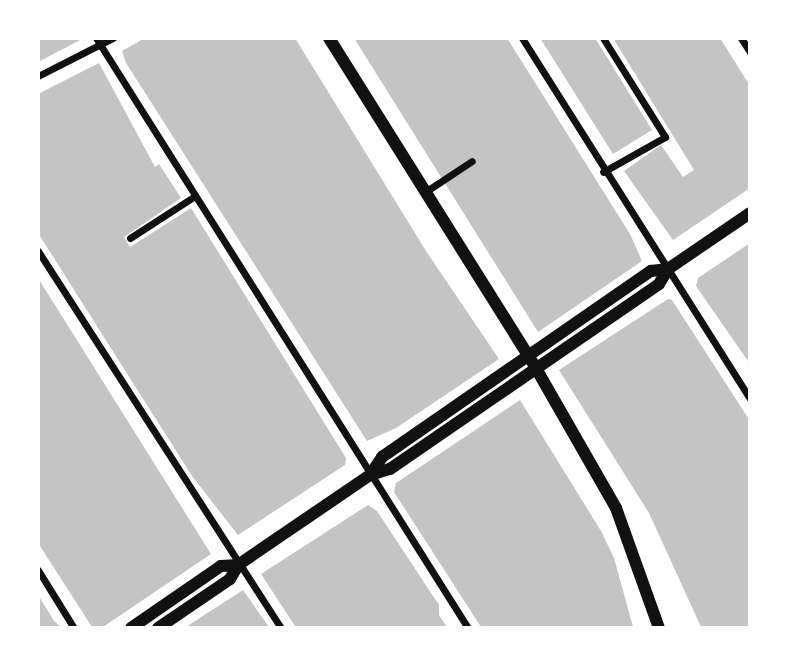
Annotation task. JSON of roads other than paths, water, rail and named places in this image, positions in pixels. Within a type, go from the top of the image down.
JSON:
[{"type":"main road","points":[[329,38],[537,370],[616,508],[659,628]]},
{"type":"main road","points":[[158,628],[230,579],[238,565],[370,475],[390,470],[537,370],[659,284],[668,269],[750,213]]},
{"type":"main road","points":[[370,475],[382,457],[651,271],[668,269]]},
{"type":"main road","points":[[131,628],[220,566],[238,565]]},
{"type":"street","points":[[38,76],[98,42],[113,38]]},
{"type":"street","points":[[522,38],[603,172],[750,398]]},
{"type":"street","points":[[603,38],[665,137],[603,172]]},
{"type":"street","points":[[741,38],[750,52]]},
{"type":"street","points":[[98,42],[468,628]]},
{"type":"street","points":[[425,192],[472,161]]},
{"type":"street","points":[[130,239],[195,196]]},
{"type":"street","points":[[38,251],[281,628]]},
{"type":"street","points":[[38,570],[75,628]]}]
